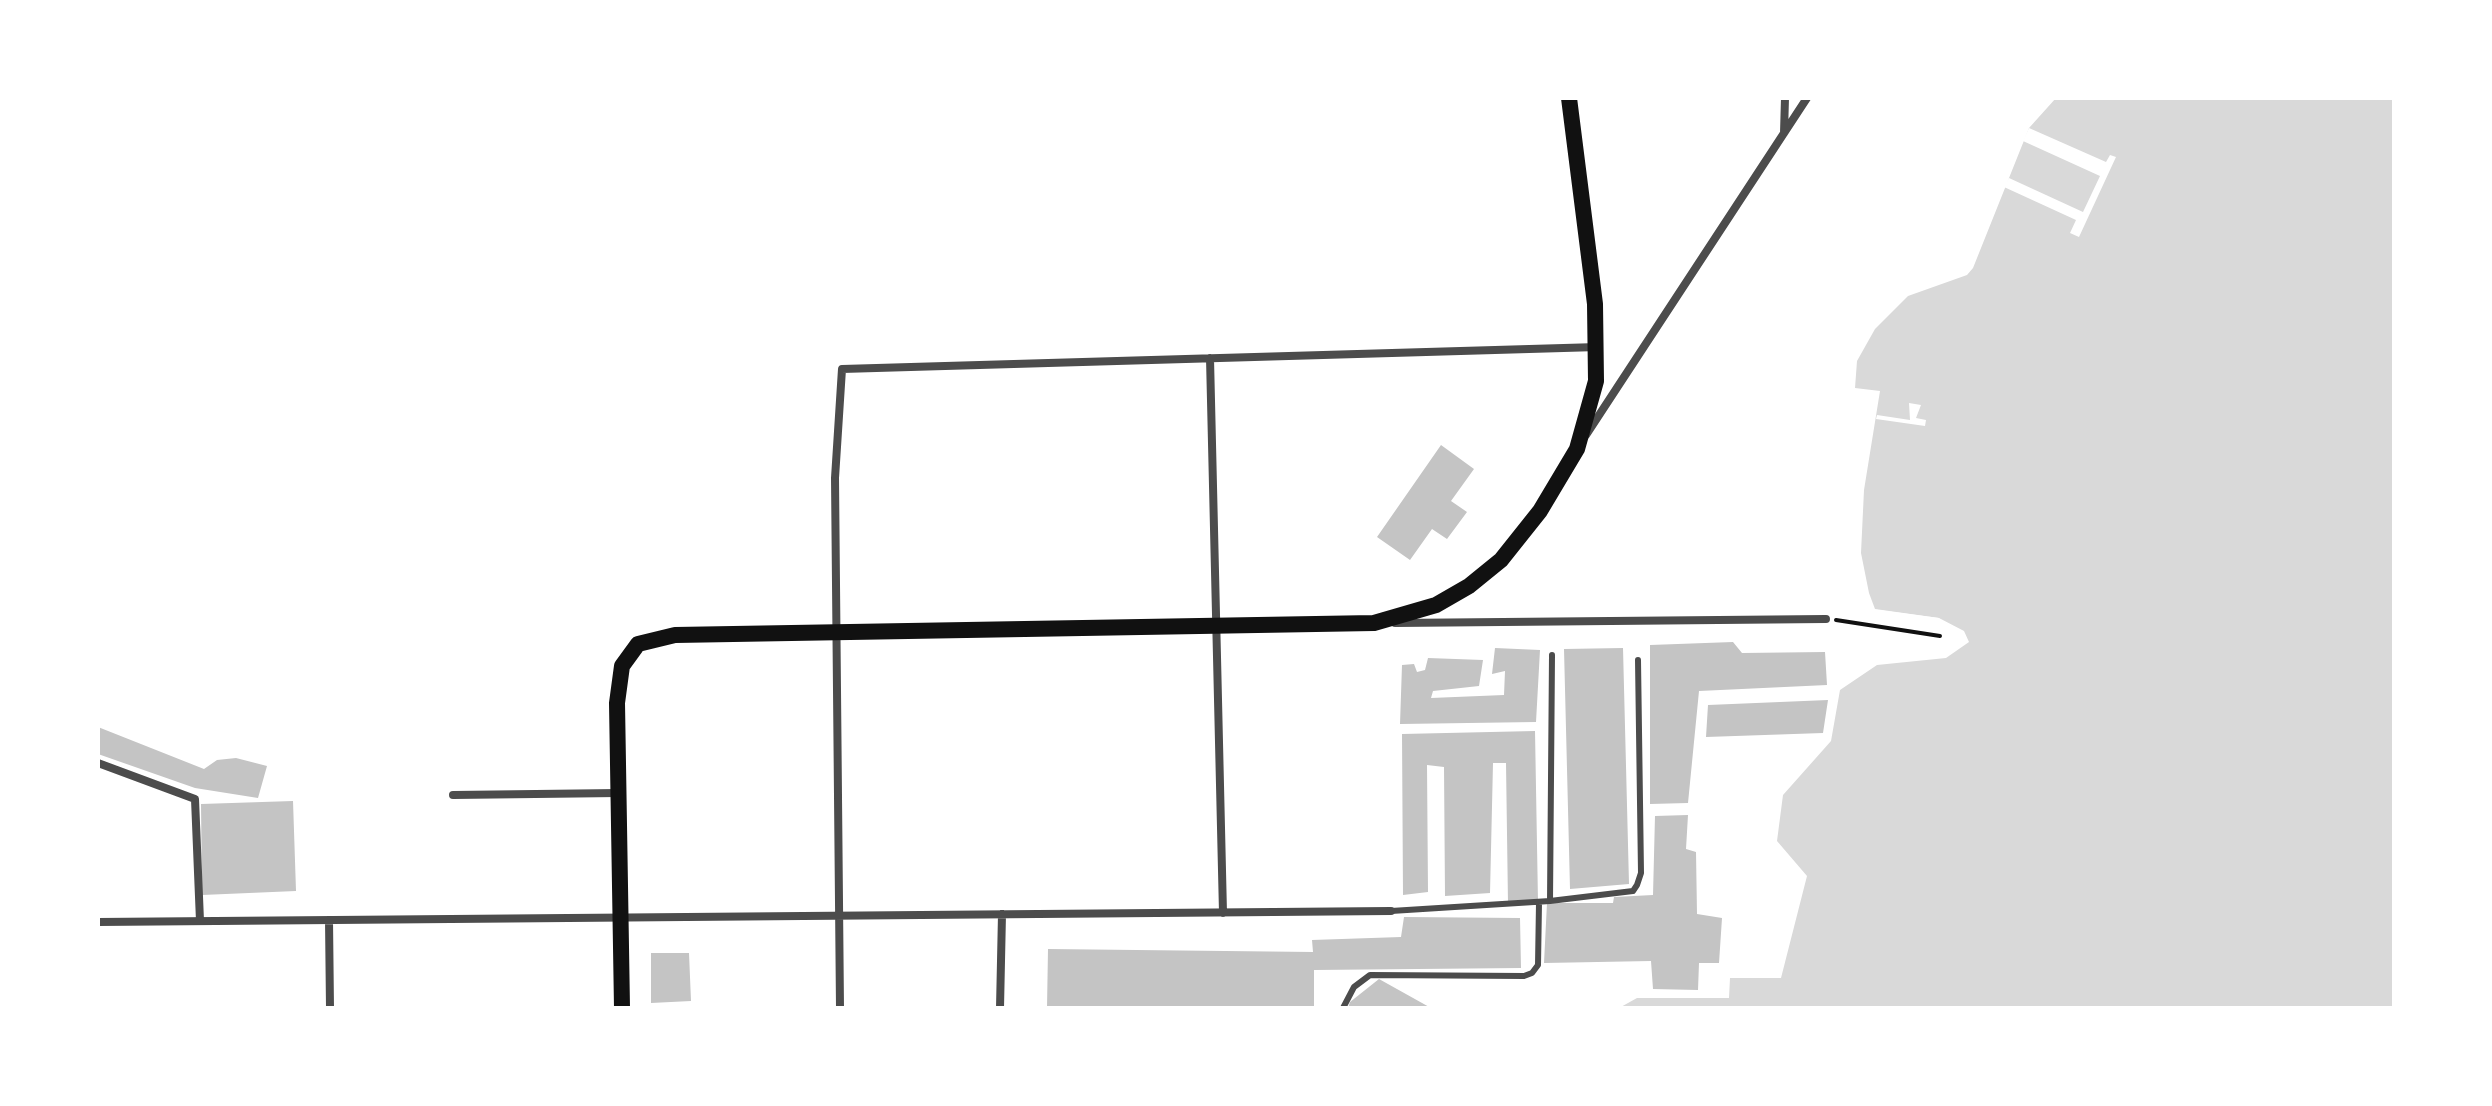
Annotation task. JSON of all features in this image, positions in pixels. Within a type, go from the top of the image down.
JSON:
[{"type":"main road","points":[[622,1008],[618,680],[629,653],[654,638],[675,635],[1374,623],[1436,605],[1485,574],[1540,511],[1577,449],[1596,381],[1598,347],[1589,249],[1569,98]]},
{"type":"street","points":[[1784,134],[1785,98]]},
{"type":"street","points":[[1577,449],[1807,98]]},
{"type":"street","points":[[840,1008],[835,437],[842,369],[1598,347]]},
{"type":"street","points":[[1210,358],[1223,913]]},
{"type":"street","points":[[1374,623],[1826,619]]},
{"type":"street","points":[[98,763],[195,799],[200,921]]},
{"type":"street","points":[[453,795],[618,793]]},
{"type":"street","points":[[98,922],[1391,911]]},
{"type":"street","points":[[1000,1008],[1002,914]]},
{"type":"street","points":[[329,920],[330,1008]]},
{"type":"lane","points":[[1550,901],[1552,655]]},
{"type":"lane","points":[[1391,911],[1539,903],[1633,891],[1641,873],[1638,660]]},
{"type":"lane","points":[[1343,1008],[1354,987],[1370,975],[1524,976],[1532,973],[1538,965],[1539,903]]},
{"type":"path","points":[[1826,619],[1940,636]]},
{"type":"shaded area","points":[[2056,98],[2394,98],[2394,1008],[1619,1008],[1637,998],[1729,998],[1730,978],[1781,978],[1807,876],[1777,841],[1783,795],[1831,741],[1840,690],[1877,665],[1946,658],[1969,642],[1964,631],[1939,618],[1875,609],[1861,553],[1864,490],[1880,391],[1855,388],[1857,361],[1875,329],[1908,296],[1967,275],[1973,268],[2029,128]]},
{"type":"pier","points":[[2029,128],[2106,162],[2110,155],[2116,157],[2079,237],[2070,233],[2076,220],[2004,187],[2009,178],[2083,212],[2100,176],[2023,141]]},
{"type":"pier","points":[[1909,403],[1921,405],[1916,418],[1926,420],[1925,426],[1876,419],[1877,415],[1910,420]]},
{"type":"pier","points":[[1871,609],[1939,618],[1942,624],[1900,619],[1874,613]]},
{"type":"building","points":[[1441,445],[1474,469],[1451,501],[1467,512],[1447,539],[1432,529],[1410,560],[1377,537]]},
{"type":"building","points":[[1733,642],[1742,653],[1825,652],[1827,685],[1699,691],[1688,803],[1650,804],[1650,645]]},
{"type":"building","points":[[1495,648],[1540,650],[1536,722],[1400,724],[1402,665],[1414,664],[1417,672],[1425,670],[1428,658],[1483,660],[1479,686],[1433,691],[1431,698],[1504,695],[1505,671],[1492,674]]},
{"type":"building","points":[[1623,648],[1629,884],[1570,889],[1564,649]]},
{"type":"building","points":[[1828,700],[1823,733],[1706,737],[1708,705]]},
{"type":"building","points":[[98,727],[204,769],[217,760],[236,758],[267,766],[258,798],[195,788],[98,754]]},
{"type":"building","points":[[1535,731],[1538,902],[1508,904],[1506,763],[1493,763],[1490,893],[1445,896],[1444,767],[1427,765],[1428,892],[1403,895],[1402,734]]},
{"type":"building","points":[[293,801],[296,891],[202,895],[201,804]]},
{"type":"building","points":[[1688,815],[1686,849],[1696,852],[1697,914],[1722,918],[1719,963],[1699,963],[1698,990],[1653,989],[1651,961],[1544,963],[1547,903],[1613,903],[1614,897],[1653,895],[1655,816]]},
{"type":"building","points":[[1404,917],[1520,918],[1521,968],[1314,970],[1314,1008],[1047,1008],[1048,949],[1313,952],[1312,940],[1401,937]]},
{"type":"building","points":[[651,953],[689,953],[691,1001],[651,1003]]},
{"type":"building","points":[[1379,979],[1431,1008],[1348,1008],[1350,1002]]}]
